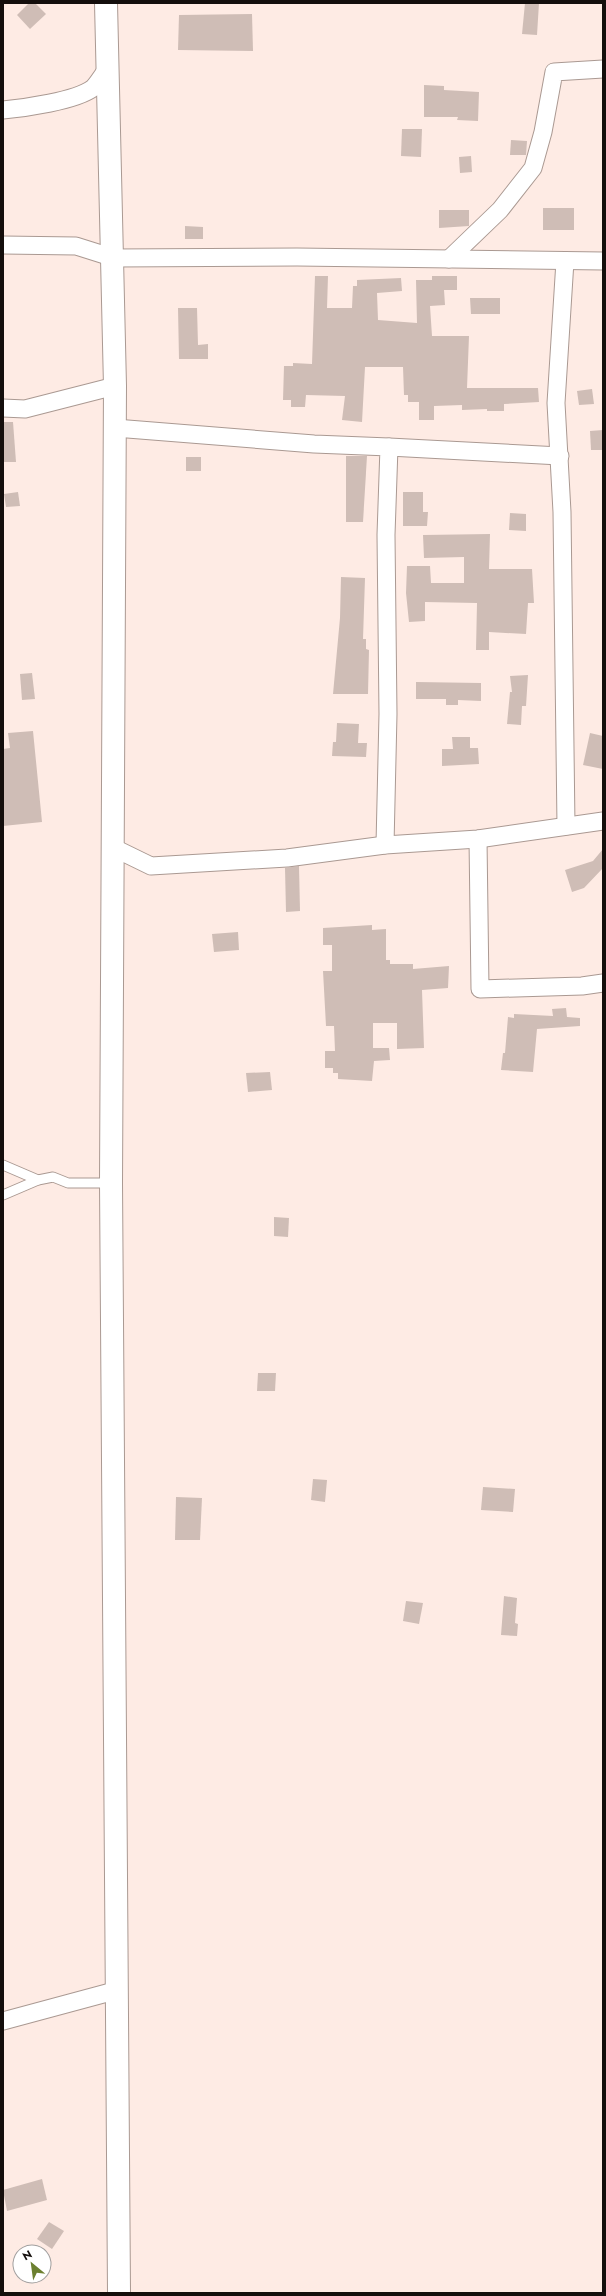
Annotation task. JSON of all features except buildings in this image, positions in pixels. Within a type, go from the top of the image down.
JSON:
[{"type":"highway","points":[[106,3],[114,258],[115,386],[111,1183],[119,2293]]},
{"type":"street","points":[[3,110],[23,108],[72,98],[93,87],[108,68]]},
{"type":"street","points":[[449,259],[500,210],[533,168],[543,132],[554,72],[603,69]]},
{"type":"street","points":[[3,245],[76,246],[114,258],[297,257],[603,261]]},
{"type":"street","points":[[565,261],[556,403],[562,512],[566,826]]},
{"type":"street","points":[[3,408],[25,409],[115,386]]},
{"type":"street","points":[[115,428],[314,444],[560,456]]},
{"type":"street","points":[[385,845],[388,714],[386,535],[389,447]]},
{"type":"street","points":[[112,847],[150,866],[287,858],[385,845],[478,839],[603,821]]},
{"type":"street","points":[[478,839],[480,989],[582,986],[603,983]]},
{"type":"street","points":[[3,2021],[118,1990]]},
{"type":"lane","points":[[3,1165],[38,1180]]},
{"type":"lane","points":[[3,1195],[38,1180],[53,1177],[68,1183],[111,1183]]}]
